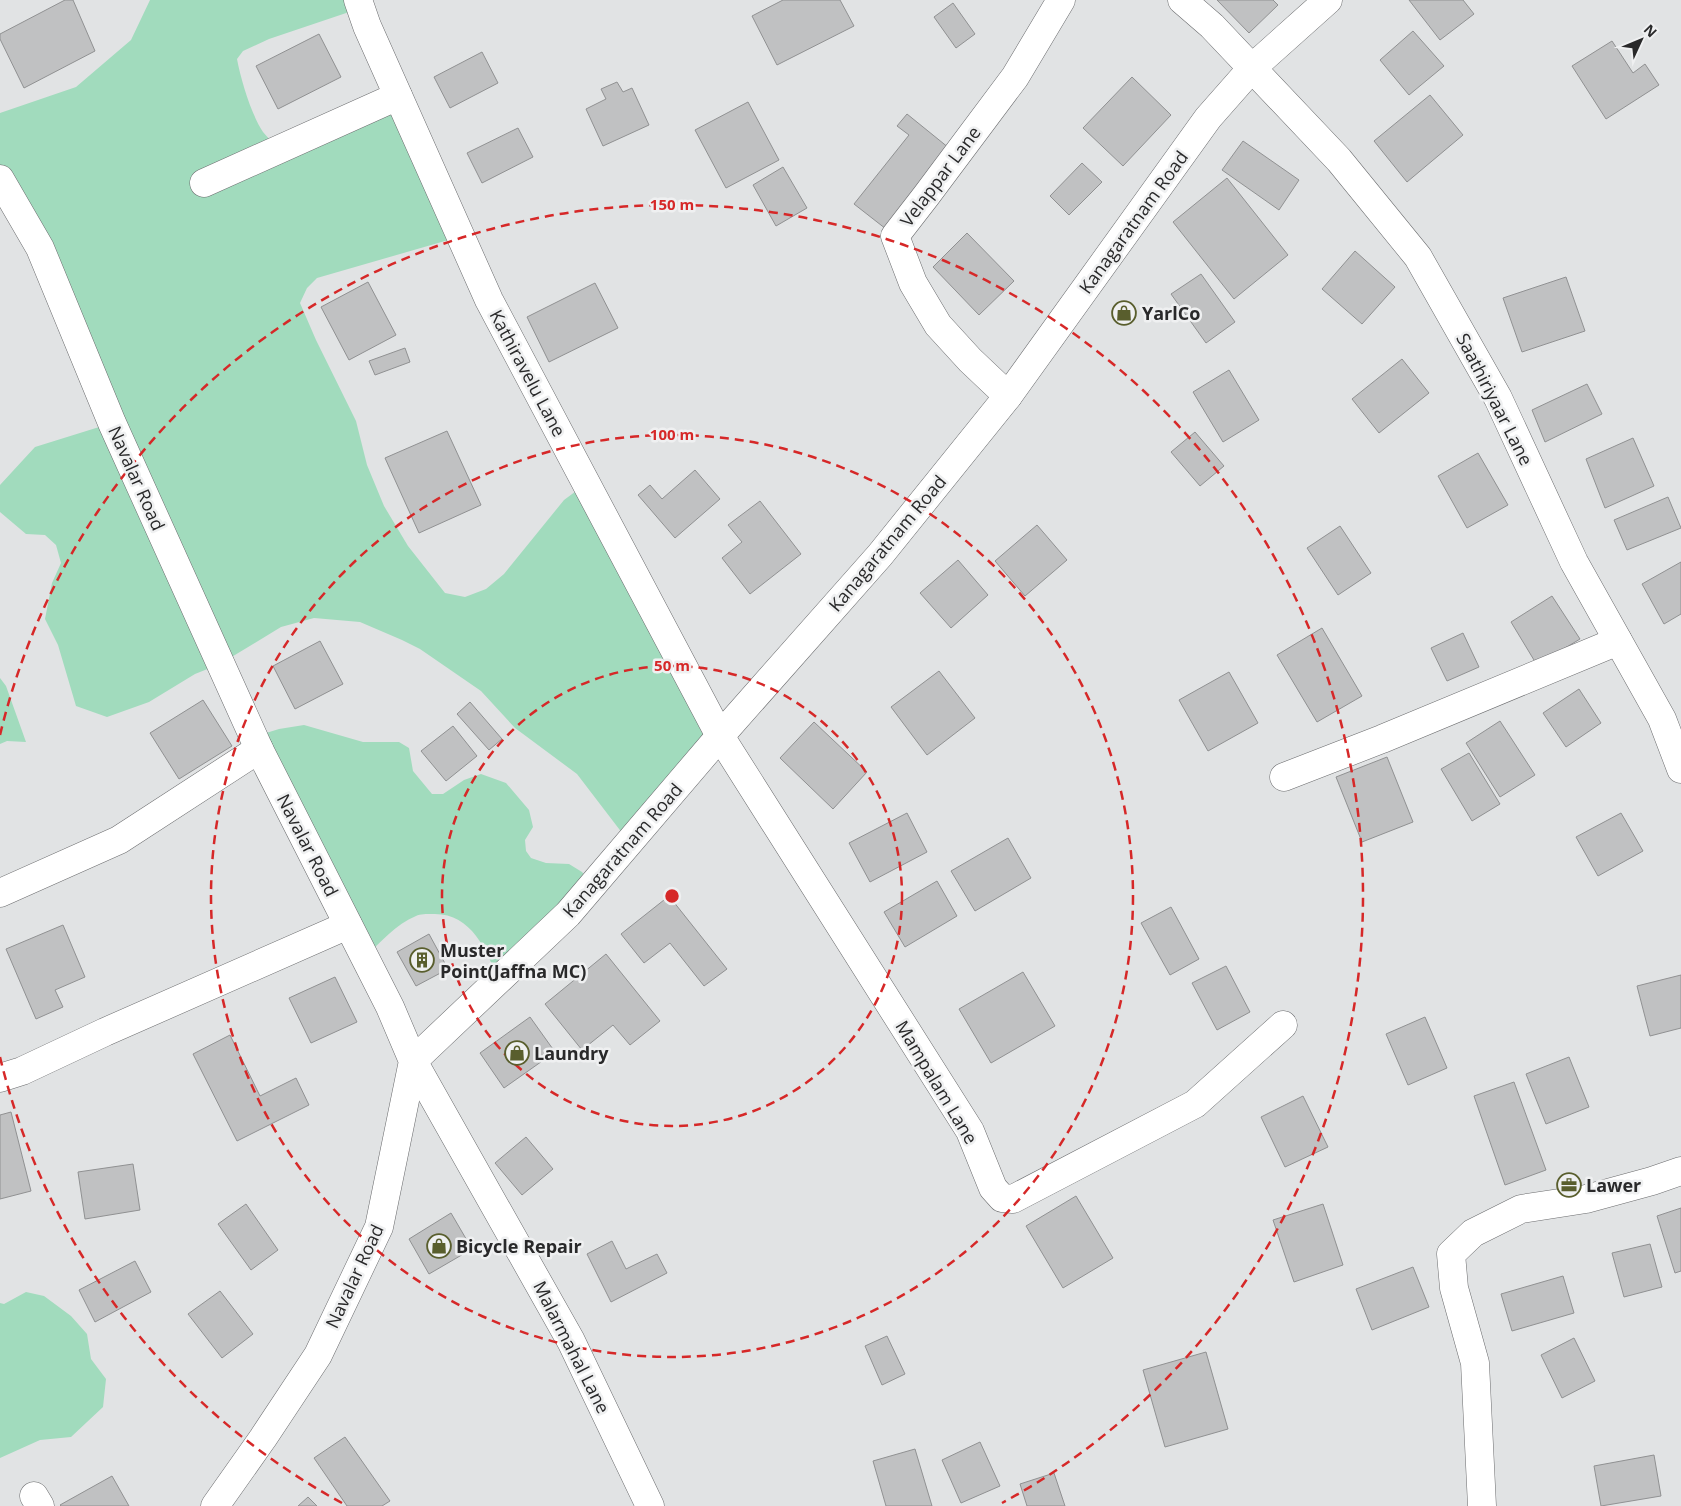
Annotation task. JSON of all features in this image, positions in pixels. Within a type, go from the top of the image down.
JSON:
[{"type":"street","name":"Kathiravelu Lane","points":[[358,0],[367,26],[489,300],[720,736]]},
{"type":"street","name":"Velappar Lane","points":[[1008,396],[970,360],[938,324],[913,283],[895,236],[1016,76],[1061,0]]},
{"type":"street","name":"Saathiriyaar Lane","points":[[1182,0],[1212,26],[1339,160],[1418,257],[1498,398],[1574,562],[1662,719],[1681,769]]},
{"type":"street","name":"Kanagaratnam Road","points":[[413,1061],[568,914],[720,736],[880,555],[1008,396],[1208,118],[1252,68],[1328,0]]},
{"type":"street","points":[[204,183],[398,96]]},
{"type":"street","name":"Navalar Road","points":[[0,179],[40,248],[116,431],[259,749],[390,1007],[413,1061],[379,1227],[318,1355],[215,1506]]},
{"type":"street","points":[[1284,777],[1382,739],[1618,641]]},
{"type":"street","name":"Mampalam Lane","points":[[720,736],[970,1131],[993,1188],[1002,1198],[1013,1199],[1195,1104],[1283,1025]]},
{"type":"street","points":[[0,893],[119,840],[259,749]]},
{"type":"street","points":[[0,1078],[22,1071],[105,1032],[348,925]]},
{"type":"street","name":"Malarmahal Lane","points":[[413,1061],[572,1341],[650,1506]]},
{"type":"street","points":[[1482,1506],[1475,1363],[1454,1288],[1451,1254],[1473,1233],[1521,1210],[1586,1199],[1681,1171]]},
{"type":"green space","points":[[150,0],[358,0],[361,8],[269,39],[243,51],[237,59],[254,116],[263,132],[280,149],[398,96],[462,239],[445,241],[317,278],[307,288],[300,303],[356,421],[367,465],[384,506],[408,546],[445,593],[465,597],[486,589],[504,574],[564,500],[587,483],[720,736],[629,842],[577,774],[515,728],[481,691],[420,649],[360,622],[314,618],[281,627],[220,664],[195,674],[149,702],[107,717],[76,706],[58,645],[45,619],[52,583],[61,563],[56,545],[45,535],[26,534],[0,512],[0,485],[35,447],[112,423],[0,179],[0,113],[76,87],[131,40]]},
{"type":"green space","points":[[0,678],[6,686],[26,742],[7,741],[0,744]]},
{"type":"green space","points":[[304,725],[363,742],[399,742],[409,748],[413,771],[432,794],[443,794],[464,780],[481,774],[506,783],[529,810],[533,827],[525,840],[526,851],[531,858],[546,863],[569,864],[582,872],[593,885],[498,980],[488,956],[475,935],[457,919],[445,915],[422,914],[409,919],[389,934],[365,957],[253,737],[279,729]]},
{"type":"green space","points":[[26,1292],[44,1296],[71,1316],[87,1334],[91,1359],[106,1379],[103,1407],[71,1437],[40,1440],[0,1458],[0,1303],[4,1304]]},
{"type":"building","points":[[65,0],[73,0],[95,51],[24,88],[0,39],[0,34]]},
{"type":"building","points":[[783,0],[840,0],[854,26],[777,65],[752,16]]},
{"type":"building","points":[[1217,0],[1273,0],[1278,5],[1249,33]]},
{"type":"building","points":[[1409,0],[1463,0],[1474,14],[1440,40]]},
{"type":"building","points":[[953,3],[975,34],[956,48],[934,17]]},
{"type":"building","points":[[1413,31],[1444,66],[1409,95],[1380,60]]},
{"type":"building","points":[[319,34],[341,77],[278,109],[256,66]]},
{"type":"building","points":[[1612,41],[1633,73],[1645,64],[1659,85],[1606,119],[1572,66]]},
{"type":"building","points":[[482,52],[498,83],[450,108],[434,77]]},
{"type":"building","points":[[1132,77],[1171,115],[1123,166],[1083,128]]},
{"type":"building","points":[[617,82],[623,92],[632,88],[649,125],[603,146],[586,109],[606,99],[601,89]]},
{"type":"building","points":[[1430,95],[1463,135],[1407,182],[1374,141]]},
{"type":"building","points":[[748,102],[779,160],[726,188],[695,130]]},
{"type":"building","points":[[907,114],[949,148],[886,229],[854,204],[909,135],[897,126]]},
{"type":"building","points":[[518,128],[533,157],[482,183],[467,153]]},
{"type":"building","points":[[1243,141],[1299,180],[1279,210],[1222,170]]},
{"type":"building","points":[[1082,163],[1102,182],[1069,215],[1050,196]]},
{"type":"building","points":[[783,167],[807,208],[776,226],[753,185]]},
{"type":"building","points":[[1227,178],[1288,255],[1234,299],[1173,222]]},
{"type":"building","points":[[967,233],[1014,281],[979,315],[933,267]]},
{"type":"building","points":[[1355,251],[1395,287],[1362,324],[1322,289]]},
{"type":"building","points":[[1201,274],[1235,322],[1206,343],[1171,294]]},
{"type":"building","points":[[1566,277],[1585,331],[1522,352],[1503,298]]},
{"type":"building","points":[[368,282],[396,335],[349,360],[321,307]]},
{"type":"building","points":[[595,283],[618,328],[549,362],[527,317]]},
{"type":"building","points":[[405,348],[410,362],[375,375],[369,361]]},
{"type":"building","points":[[1402,359],[1429,393],[1379,433],[1352,399]]},
{"type":"building","points":[[1229,370],[1259,420],[1223,442],[1193,392]]},
{"type":"building","points":[[1587,384],[1602,414],[1545,442],[1532,410]]},
{"type":"building","points":[[447,431],[481,505],[419,533],[385,458]]},
{"type":"building","points":[[1195,432],[1224,466],[1200,486],[1171,452]]},
{"type":"building","points":[[1633,438],[1654,486],[1605,508],[1586,459]]},
{"type":"building","points":[[1478,453],[1508,505],[1467,528],[1438,476]]},
{"type":"building","points":[[695,470],[720,499],[675,538],[638,495],[650,485],[662,499]]},
{"type":"building","points":[[1668,497],[1681,528],[1627,550],[1614,520]]},
{"type":"building","points":[[760,501],[801,554],[750,594],[722,558],[742,542],[728,525]]},
{"type":"building","points":[[1037,525],[1067,560],[1025,596],[995,561]]},
{"type":"building","points":[[1340,526],[1371,573],[1338,595],[1307,548]]},
{"type":"building","points":[[958,560],[988,595],[951,628],[920,593]]},
{"type":"building","points":[[1681,562],[1681,614],[1664,624],[1642,584]]},
{"type":"building","points":[[1552,596],[1580,639],[1537,665],[1511,622]]},
{"type":"building","points":[[1322,628],[1362,696],[1317,722],[1277,655]]},
{"type":"building","points":[[1463,633],[1479,667],[1447,681],[1431,648]]},
{"type":"building","points":[[320,641],[343,684],[295,709],[273,666]]},
{"type":"building","points":[[939,671],[975,718],[927,755],[891,707]]},
{"type":"building","points":[[1229,672],[1258,723],[1208,751],[1179,700]]},
{"type":"building","points":[[1579,689],[1601,723],[1566,747],[1543,713]]},
{"type":"building","points":[[203,700],[232,746],[179,779],[150,733]]},
{"type":"building","points":[[470,702],[502,739],[489,750],[457,714]]},
{"type":"building","points":[[1500,721],[1535,775],[1500,797],[1466,743]]},
{"type":"building","points":[[814,722],[867,772],[833,809],[780,758]]},
{"type":"building","points":[[453,726],[477,756],[446,781],[421,751]]},
{"type":"building","points":[[1469,753],[1500,804],[1472,821],[1441,769]]},
{"type":"building","points":[[1387,757],[1413,822],[1362,842],[1336,777]]},
{"type":"building","points":[[907,813],[927,852],[870,882],[849,843]]},
{"type":"building","points":[[1621,813],[1643,851],[1598,876],[1576,837]]},
{"type":"building","points":[[1008,838],[1031,878],[975,911],[951,871]]},
{"type":"building","points":[[937,881],[957,916],[905,947],[884,912]]},
{"type":"building","points":[[669,896],[727,969],[704,986],[670,943],[644,963],[621,934]]},
{"type":"building","points":[[1171,907],[1199,959],[1170,975],[1141,923]]},
{"type":"building","points":[[63,925],[85,977],[55,990],[63,1007],[36,1019],[6,949]]},
{"type":"building","name":"Muster Point(Jaffna MC)","points":[[429,934],[448,969],[416,986],[397,952]]},
{"type":"building","points":[[606,954],[660,1021],[630,1045],[613,1025],[582,1050],[545,1004]]},
{"type":"building","points":[[1226,966],[1250,1012],[1217,1030],[1192,983]]},
{"type":"building","points":[[1023,972],[1055,1026],[991,1063],[959,1009]]},
{"type":"building","points":[[1681,975],[1681,1028],[1650,1036],[1637,986]]},
{"type":"building","points":[[335,977],[357,1022],[311,1043],[289,998]]},
{"type":"building","name":"Laundry","points":[[530,1017],[555,1052],[504,1088],[480,1053]]},
{"type":"building","points":[[1425,1017],[1447,1068],[1408,1085],[1386,1034]]},
{"type":"building","points":[[230,1035],[260,1096],[296,1078],[309,1105],[237,1141],[193,1054]]},
{"type":"building","points":[[1569,1057],[1589,1107],[1546,1124],[1526,1074]]},
{"type":"building","points":[[1514,1082],[1546,1170],[1505,1185],[1474,1096]]},
{"type":"building","points":[[1303,1096],[1328,1147],[1285,1167],[1261,1117]]},
{"type":"building","points":[[11,1112],[31,1191],[0,1199],[0,1115]]},
{"type":"building","points":[[526,1137],[553,1169],[522,1195],[495,1163]]},
{"type":"building","points":[[133,1164],[140,1210],[85,1219],[78,1172]]},
{"type":"building","points":[[1076,1196],[1113,1258],[1063,1288],[1026,1226]]},
{"type":"building","points":[[246,1204],[278,1250],[251,1270],[218,1224]]},
{"type":"building","points":[[1323,1204],[1343,1265],[1294,1282],[1273,1220]]},
{"type":"building","points":[[1681,1208],[1681,1271],[1675,1273],[1657,1216]]},
{"type":"building","points":[[451,1213],[472,1249],[429,1274],[409,1239]]},
{"type":"building","points":[[612,1241],[626,1269],[657,1254],[667,1273],[611,1302],[587,1254]]},
{"type":"building","points":[[1650,1244],[1662,1287],[1624,1297],[1612,1253]]},
{"type":"building","points":[[135,1261],[151,1292],[95,1322],[79,1290]]},
{"type":"building","points":[[1413,1267],[1429,1307],[1372,1330],[1356,1289]]},
{"type":"building","points":[[1563,1276],[1574,1313],[1512,1331],[1501,1294]]},
{"type":"building","points":[[220,1291],[253,1334],[222,1358],[188,1314]]},
{"type":"building","points":[[887,1336],[905,1374],[882,1385],[865,1346]]},
{"type":"building","points":[[1574,1338],[1595,1381],[1562,1398],[1541,1355]]},
{"type":"building","points":[[1206,1352],[1228,1429],[1165,1447],[1143,1370]]},
{"type":"building","points":[[345,1437],[390,1501],[382,1506],[347,1506],[314,1458]]},
{"type":"building","points":[[980,1442],[1000,1486],[961,1503],[942,1460]]},
{"type":"building","points":[[915,1449],[932,1506],[886,1506],[873,1461]]},
{"type":"building","points":[[1654,1455],[1661,1496],[1601,1506],[1594,1466]]},
{"type":"building","points":[[1054,1473],[1065,1506],[1027,1506],[1020,1484]]},
{"type":"building","points":[[112,1476],[129,1506],[60,1505]]},
{"type":"building","points":[[308,1497],[317,1506],[298,1506]]},
{"type":"place","name":"YarlCo","points":[[1124,313]]},
{"type":"place","name":"Muster Point(Jaffna MC)","points":[[422,960]]},
{"type":"place","name":"Laundry","points":[[517,1053]]},
{"type":"place","name":"Lawer","points":[[1569,1185]]},
{"type":"place","name":"Bicycle Repair","points":[[439,1246]]}]
